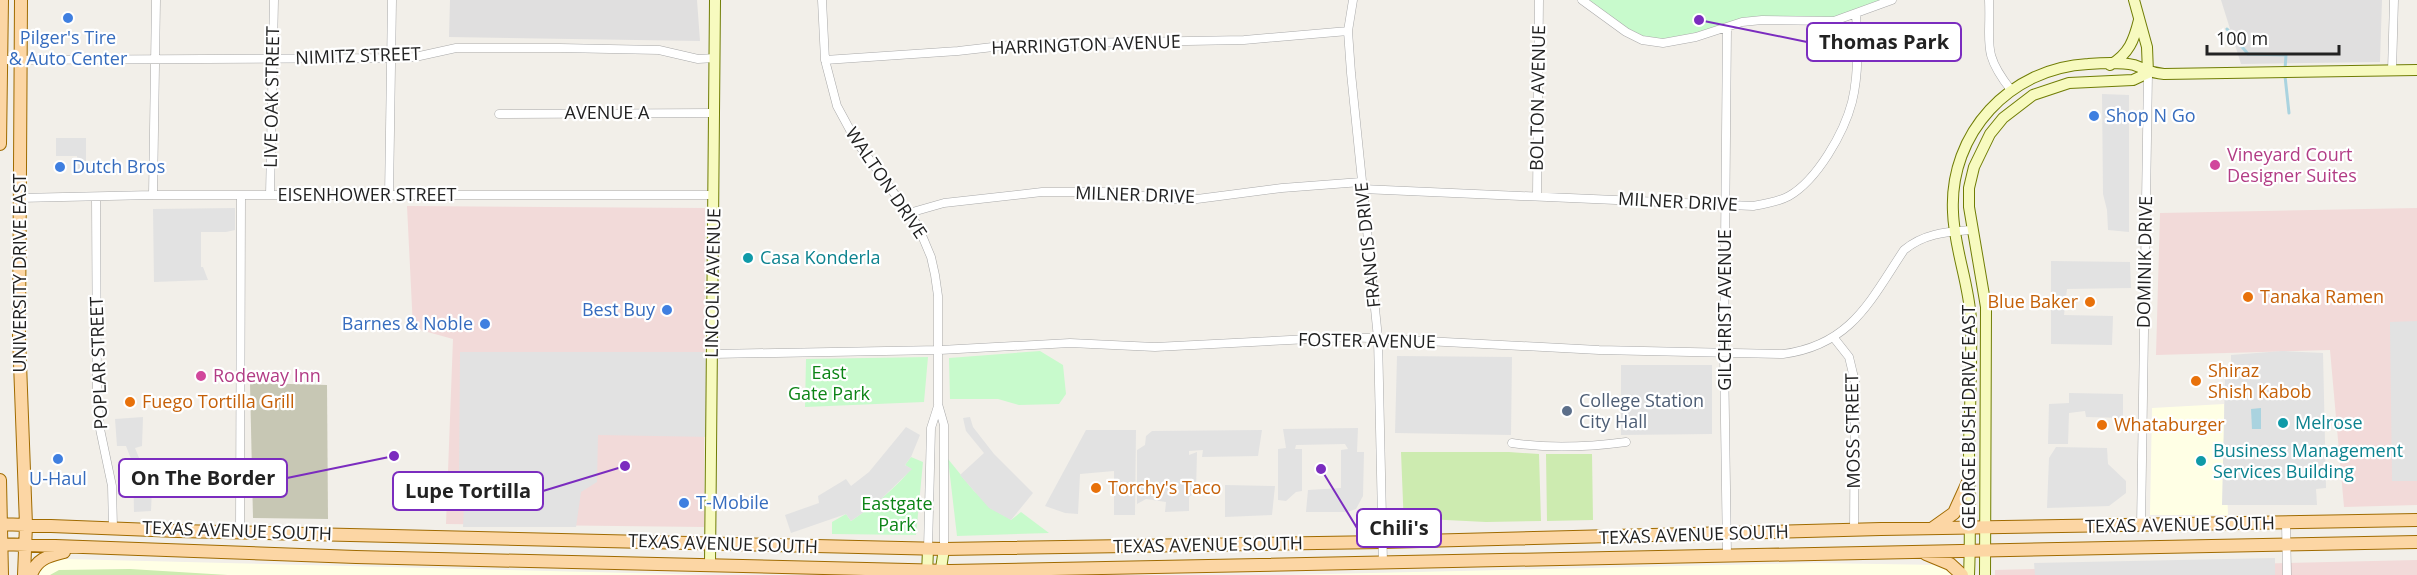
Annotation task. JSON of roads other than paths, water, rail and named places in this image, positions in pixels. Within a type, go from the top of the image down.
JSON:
[{"type":"main road","points":[[0,144],[2,0]]},
{"type":"main road","name":"UNIVERSITY DRIVE EAST","points":[[21,0],[18,336],[26,525],[24,575]]},
{"type":"main road","points":[[0,480],[2,575]]},
{"type":"main road","points":[[1932,529],[1954,513],[1969,480]]},
{"type":"main road","name":"TEXAS AVENUE SOUTH","points":[[1,524],[944,549],[2417,520]]},
{"type":"main road","points":[[457,536],[457,559]]},
{"type":"main road","name":"TEXAS AVENUE SOUTH","points":[[1,544],[927,573],[1059,573],[1192,567],[2417,542]]},
{"type":"main road","points":[[1192,567],[1193,545]]},
{"type":"main road","points":[[31,575],[36,564],[45,557],[80,548]]},
{"type":"main road","points":[[1919,552],[1950,564],[1962,575]]},
{"type":"main road","points":[[801,568],[815,575]]},
{"type":"street","points":[[153,195],[156,0]]},
{"type":"street","name":"LIVE OAK STREET","points":[[270,195],[274,0]]},
{"type":"street","points":[[388,196],[392,0]]},
{"type":"street","name":"LINCOLN AVENUE","points":[[710,565],[716,0]]},
{"type":"street","name":"WALTON DRIVE","points":[[822,0],[825,60],[837,106],[846,123],[909,213],[924,239],[935,275],[938,296],[938,404],[931,428],[928,549]]},
{"type":"street","name":"FRANCIS DRIVE","points":[[1353,0],[1348,31],[1378,338],[1383,563]]},
{"type":"street","name":"BOLTON AVENUE","points":[[1537,195],[1539,0]]},
{"type":"street","points":[[1582,0],[1626,32],[1642,40],[1663,43],[1727,28],[1742,22],[1834,21],[1892,0]]},
{"type":"street","points":[[1989,0],[1989,54],[2011,90]]},
{"type":"street","name":"DOMINIK DRIVE","points":[[2134,0],[2146,47],[2148,73],[2141,526]]},
{"type":"street","points":[[2392,71],[2394,0]]},
{"type":"street","name":"MILNER DRIVE","points":[[909,213],[944,202],[1042,192],[1105,192],[1172,199],[1197,199],[1282,188],[1362,185],[1754,206],[1788,196],[1804,185],[1818,168],[1845,121],[1852,102],[1857,57],[1856,14]]},
{"type":"street","points":[[2110,64],[2127,52],[2134,39],[2139,20]]},
{"type":"street","name":"GILCHRIST AVENUE","points":[[1726,555],[1724,354],[1727,28]]},
{"type":"street","name":"HARRINGTON AVENUE","points":[[825,60],[1019,45],[1244,40],[1348,31]]},
{"type":"street","name":"NIMITZ STREET","points":[[1,60],[392,58],[415,57],[456,48],[659,50],[698,58],[715,58]]},
{"type":"street","name":"GEORGE BUSH DRIVE EAST","points":[[1969,575],[1971,318],[1955,232],[1953,196],[1961,155],[1986,113],[2011,90],[2030,79],[2054,69],[2088,64],[2133,65],[2148,73]]},
{"type":"street","name":"GEORGE BUSH DRIVE EAST","points":[[1985,575],[1987,550],[1986,307],[1971,230],[1969,188],[1974,167],[1990,134],[2009,112],[2033,95],[2054,86],[2084,80],[2133,80],[2148,73],[2417,70]]},
{"type":"street","name":"AVENUE A","points":[[499,114],[715,113]]},
{"type":"street","name":"EISENHOWER STREET","points":[[19,198],[153,195],[714,195]]},
{"type":"street","points":[[240,532],[241,195]]},
{"type":"street","name":"POPLAR STREET","points":[[96,197],[97,391],[100,429],[112,486],[113,528]]},
{"type":"street","name":"FOSTER AVENUE","points":[[713,354],[939,350],[1070,343],[1155,347],[1316,338],[1378,338],[1724,354],[1783,354],[1802,352],[1834,338],[1850,326],[1863,311],[1904,250],[1924,237],[1971,230]]},
{"type":"street","name":"MOSS STREET","points":[[1834,338],[1849,357],[1855,382],[1854,530]]},
{"type":"street","name":"WALTON DRIVE","points":[[938,404],[944,425],[946,540],[944,549]]},
{"type":"street","points":[[1512,443],[1543,448],[1626,442]]},
{"type":"street","points":[[2286,523],[2287,575]]},
{"type":"street","points":[[927,573],[928,549]]},
{"type":"street","points":[[940,573],[944,549]]},
{"type":"water","points":[[2261,408],[2261,429],[2252,429],[2251,409]]},
{"type":"waterway","points":[[2227,29],[2248,54],[2286,55],[2285,69]]},
{"type":"waterway","points":[[2285,76],[2289,113]]},
{"type":"place","name":"Pilger's Tire & Auto Center","points":[[68,18]]},
{"type":"place","name":"Thomas Park","points":[[1699,20]]},
{"type":"place","name":"Shop N Go","points":[[2094,116]]},
{"type":"place","name":"Vineyard Court Designer Suites","points":[[2215,165]]},
{"type":"place","name":"Dutch Bros","points":[[60,167]]},
{"type":"place","name":"Casa Konderla","points":[[748,258]]},
{"type":"place","name":"Tanaka Ramen","points":[[2248,297]]},
{"type":"place","name":"Blue Baker","points":[[2090,302]]},
{"type":"place","name":"Best Buy","points":[[667,310]]},
{"type":"place","name":"Barnes & Noble","points":[[485,324]]},
{"type":"place","name":"Rodeway Inn","points":[[201,376]]},
{"type":"place","name":"Shiraz Shish Kabob","points":[[2196,381]]},
{"type":"place","name":"Fuego Tortilla Grill","points":[[130,402]]},
{"type":"place","name":"College Station City Hall","points":[[1567,411]]},
{"type":"place","name":"Melrose","points":[[2283,423]]},
{"type":"place","name":"Whataburger","points":[[2102,425]]},
{"type":"place","name":"On The Border","points":[[394,456]]},
{"type":"place","name":"U-Haul","points":[[58,459]]},
{"type":"place","name":"Business Management Services Building","points":[[2201,461]]},
{"type":"place","name":"Lupe Tortilla","points":[[625,466]]},
{"type":"place","name":"Chili's","points":[[1321,469]]},
{"type":"place","name":"Torchy's Taco","points":[[1096,488]]},
{"type":"place","name":"T-Mobile","points":[[684,503]]},
{"type":"park label","name":"East Gate Park","points":[[829,383]]},
{"type":"park label","name":"Eastgate Park","points":[[897,514]]}]
